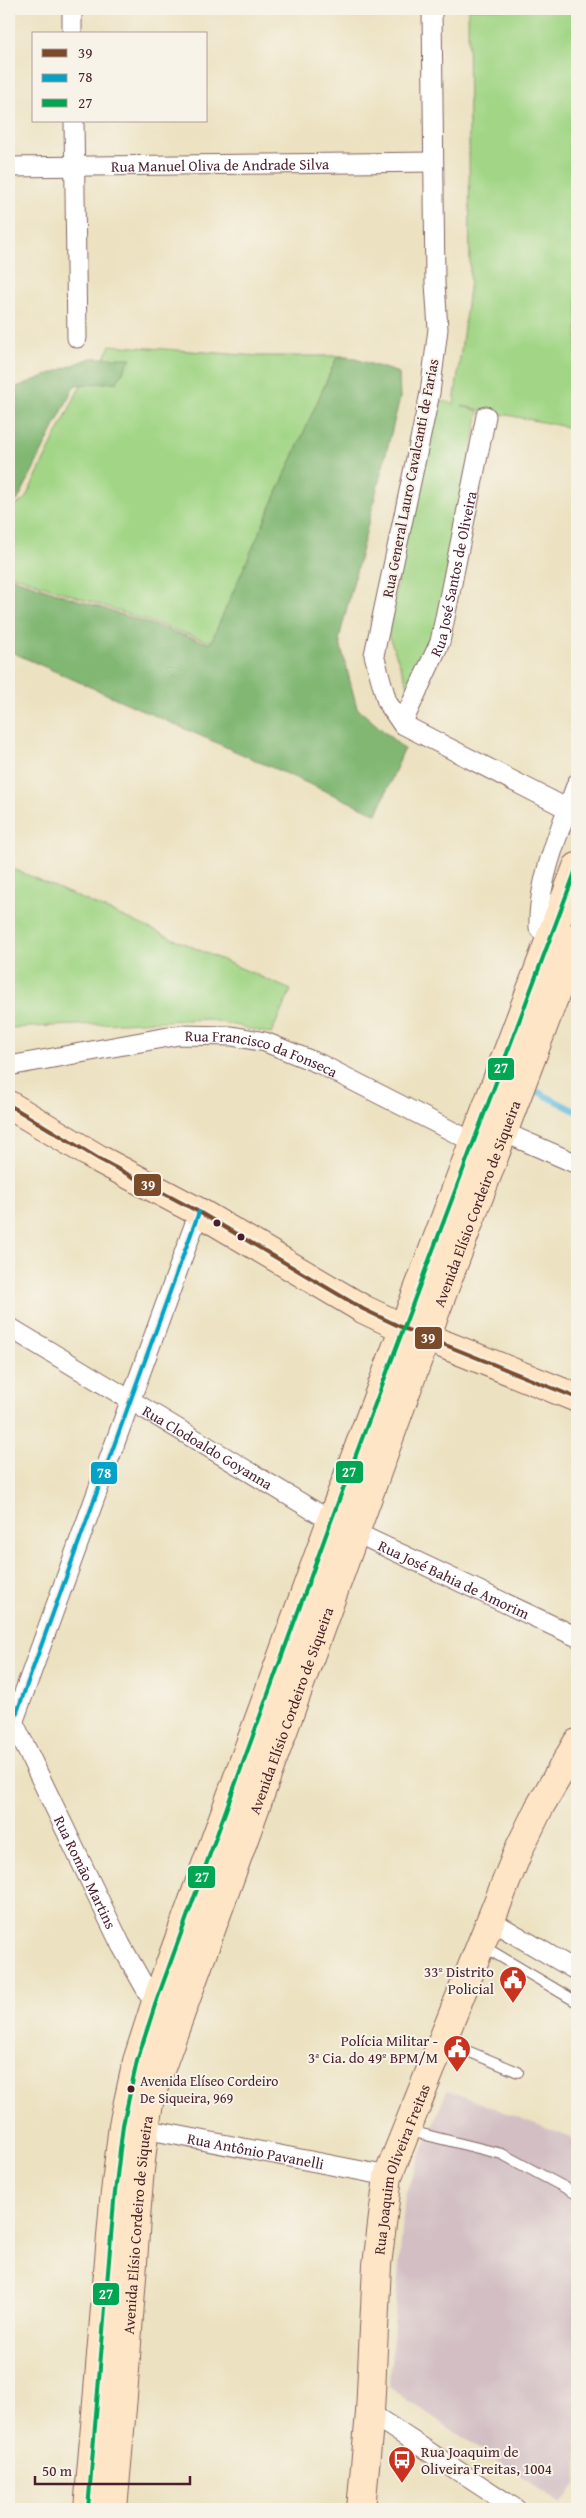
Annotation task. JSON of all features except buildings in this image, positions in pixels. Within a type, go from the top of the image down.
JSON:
[{"type":"main road","name":"Avenida Elísio Cordeiro de Siqueira","points":[[113,2509],[137,2061],[166,2010],[488,1137],[550,940],[577,867]]},
{"type":"main road","name":"Avenida Elísio Cordeiro de Siqueira","points":[[488,1137],[577,936]]},
{"type":"main road","points":[[9,1105],[99,1159],[199,1212],[363,1309],[577,1398]]},
{"type":"main road","name":"Rua Joaquim Oliveira Freitas","points":[[361,2509],[370,2412],[377,2265],[388,2176],[485,1932],[539,1808],[577,1743]]},
{"type":"main road","name":"Avenida Elísio Cordeiro de Siqueira","points":[[88,2509],[114,2201],[134,2127]]},
{"type":"street","points":[[72,9],[72,32]]},
{"type":"street","name":"Rua General Lauro Cavalcanti de Farias","points":[[432,9],[435,283],[438,329],[430,393],[374,655],[386,702],[402,724],[568,809]]},
{"type":"street","points":[[74,122],[77,338]]},
{"type":"street","name":"Rua Manuel Oliva de Andrade Silva","points":[[9,167],[433,162]]},
{"type":"street","name":"Rua José Santos de Oliveira","points":[[402,724],[440,642],[486,416]]},
{"type":"street","points":[[550,940],[539,928],[538,912],[577,783]]},
{"type":"street","name":"Rua Francisco da Fonseca","points":[[9,1066],[179,1035],[232,1036],[265,1042],[488,1137],[577,1164]]},
{"type":"street","points":[[10,1724],[199,1212]]},
{"type":"street","name":"Rua Clodoaldo Goyanna","points":[[9,1327],[343,1527]]},
{"type":"street","name":"Rua José Bahia de Amorim","points":[[343,1527],[577,1637]]},
{"type":"street","name":"Rua Romão Martins","points":[[10,1724],[121,1945],[166,2010]]},
{"type":"street","points":[[485,1932],[577,1971]]},
{"type":"street","name":"Rua Antônio Pavanelli","points":[[134,2127],[388,2176]]},
{"type":"street","points":[[370,2412],[516,2509]]},
{"type":"lane","points":[[485,1932],[577,2002]]},
{"type":"lane","points":[[442,2040],[518,2072]]},
{"type":"lane","points":[[406,2130],[502,2154],[577,2194]]},
{"type":"shaded area","points":[[447,2090],[577,2140],[577,2483],[561,2504],[389,2387],[405,2194]]},
{"type":"green space","points":[[468,9],[577,9],[577,429],[462,406],[479,411],[434,642],[412,696],[388,634],[431,398],[454,404],[470,281]]},
{"type":"green space","points":[[110,345],[258,356],[343,356],[216,644],[9,574],[9,510],[25,499],[81,385],[93,383]]},
{"type":"green space","points":[[337,357],[349,357],[399,373],[400,398],[339,639],[357,708],[404,749],[377,814],[9,651],[9,577],[210,644]]},
{"type":"green space","points":[[91,358],[131,358],[117,382],[75,385],[18,500],[9,506],[9,390]]},
{"type":"green space","points":[[9,867],[291,990],[271,1034],[208,1019],[9,1028]]},
{"type":"waterway","points":[[538,1092],[577,1112]]},
{"type":"transit line","name":"27","points":[[88,2509],[114,2201],[123,2125],[137,2061],[155,2005],[331,1521],[577,867]]},
{"type":"transit line","name":"39","points":[[9,1105],[99,1159],[199,1212],[363,1309],[403,1328],[577,1398]]},
{"type":"transit line","name":"78","points":[[9,1734],[199,1212]]},
{"type":"place","name":"33º Distrito Policial","points":[[513,2004]]},
{"type":"place","name":"Polícia Militar - 3ª Cia. do 49º BPM/M","points":[[457,2073]]},
{"type":"place","name":"Avenida Elíseo Cordeiro De Siqueira, 969","points":[[131,2089]]},
{"type":"place","name":"Rua Joaquim de Oliveira Freitas, 1004","points":[[402,2484]]}]
